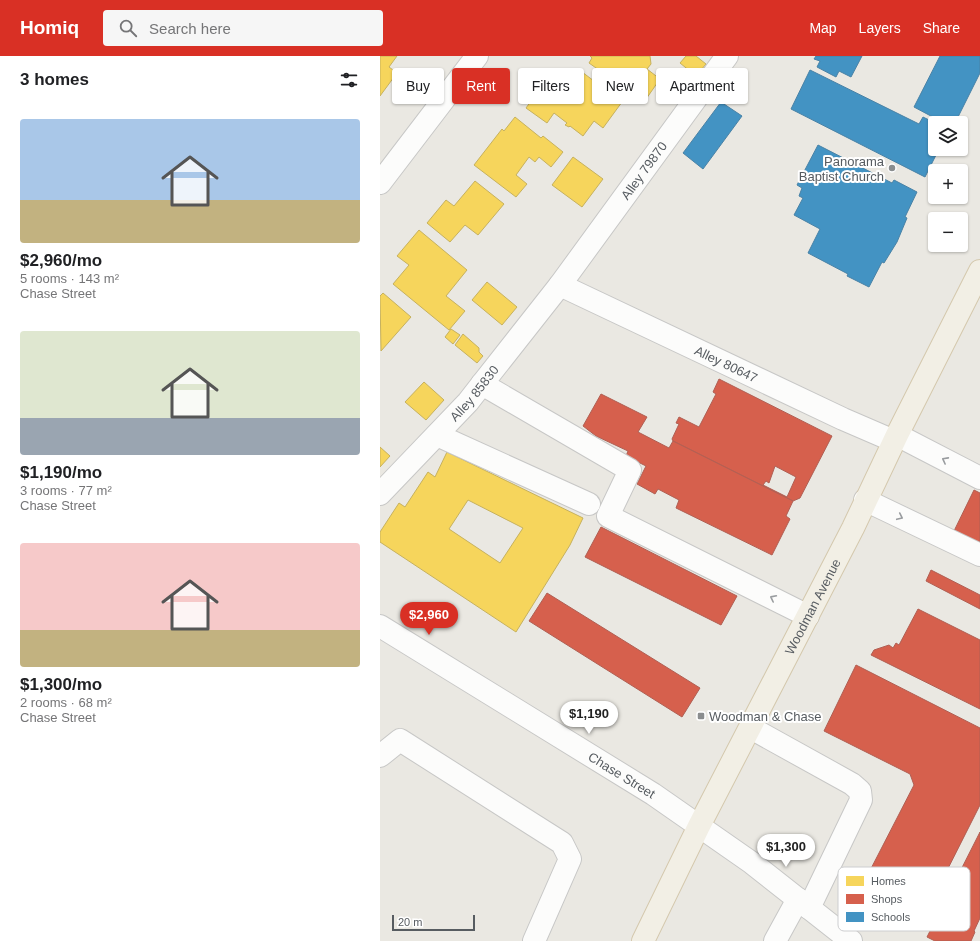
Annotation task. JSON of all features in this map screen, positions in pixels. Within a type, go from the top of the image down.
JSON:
[{"type":"main road","name":"Woodman Avenue","points":[[643,941],[699,826],[751,728],[853,528],[895,438],[980,271]]},
{"type":"street","points":[[380,183],[477,56]]},
{"type":"street","name":"Alley 79870","points":[[560,285],[727,56]]},
{"type":"street","name":"Alley 85830","points":[[380,494],[437,435],[482,384],[560,285]]},
{"type":"street","name":"Alley 80647","points":[[560,285],[836,416],[895,438],[980,478]]},
{"type":"street","points":[[482,384],[630,470],[608,516],[808,616]]},
{"type":"street","points":[[437,435],[589,504]]},
{"type":"street","points":[[865,500],[980,554]]},
{"type":"street","name":"Chase Street","points":[[383,634],[653,794],[752,863],[838,931]]},
{"type":"street","points":[[751,728],[852,784],[860,791],[861,800],[804,904],[775,941]]},
{"type":"street","points":[[380,756],[400,740],[562,843],[570,859],[534,941]]},
{"type":"street","name":"Chase Street","points":[[838,931],[851,941]]},
{"type":"building: Homes","points":[[380,56],[397,56],[389,67],[392,69],[392,80],[380,96]]},
{"type":"building: Homes","points":[[590,56],[650,56],[651,64],[648,68],[596,68],[589,63],[592,58]]},
{"type":"building: Homes","points":[[686,56],[696,56],[706,64],[703,68],[686,68],[680,63]]},
{"type":"building: Homes","points":[[648,70],[656,76],[656,85],[648,96]]},
{"type":"building: Homes","points":[[584,74],[592,80],[592,104],[621,104],[603,128],[594,121],[583,136],[570,126],[565,125],[567,123],[554,113],[547,123],[526,108],[529,104],[584,104]]},
{"type":"building: Homes","points":[[515,117],[541,138],[543,136],[563,152],[551,167],[539,157],[535,162],[529,157],[516,175],[527,184],[516,197],[474,165],[502,129],[504,131]]},
{"type":"building: Homes","points":[[573,157],[603,179],[582,207],[552,185]]},
{"type":"building: Homes","points":[[475,181],[504,204],[478,235],[465,225],[450,242],[427,223],[446,200],[454,206]]},
{"type":"building: Homes","points":[[419,230],[467,270],[446,296],[465,311],[449,330],[393,284],[409,265],[397,256]]},
{"type":"building: Homes","points":[[487,282],[517,307],[502,325],[472,300]]},
{"type":"building: Homes","points":[[383,293],[411,317],[381,351],[380,296]]},
{"type":"building: Homes","points":[[451,329],[460,335],[453,344],[445,337]]},
{"type":"building: Homes","points":[[463,334],[479,348],[479,352],[483,356],[477,363],[455,345]]},
{"type":"building: Homes","points":[[424,382],[444,400],[426,420],[405,402]]},
{"type":"building: Homes","points":[[380,447],[390,456],[380,467]]},
{"type":"building: Homes","points":[[447,452],[583,518],[570,545],[516,632],[380,542],[380,532],[399,503],[405,507],[428,472],[435,477]],"holes":[[[468,500],[523,528],[500,563],[449,529]]]},
{"type":"building: Shops","points":[[719,379],[832,436],[800,498],[793,501],[673,441],[672,439],[679,424],[676,423],[679,417],[699,427],[716,394],[713,392]],"holes":[[[775,466],[796,477],[787,497],[763,485],[766,481],[769,483]]]},
{"type":"building: Shops","points":[[601,394],[647,417],[638,432],[669,448],[673,441],[793,501],[786,516],[790,519],[772,555],[676,508],[679,500],[658,489],[655,494],[637,484],[646,466],[626,456],[628,451],[596,436],[583,426]]},
{"type":"building: Shops","points":[[974,490],[980,493],[980,544],[954,531]]},
{"type":"building: Shops","points":[[601,527],[737,596],[721,625],[585,557]]},
{"type":"building: Shops","points":[[931,570],[980,595],[980,609],[926,581]]},
{"type":"building: Shops","points":[[547,593],[700,688],[682,717],[529,621]]},
{"type":"building: Shops","points":[[918,609],[980,640],[980,709],[871,655],[874,650],[889,645],[893,648],[896,643],[899,645]]},
{"type":"building: Shops","points":[[856,665],[980,728],[980,805],[949,867],[872,867],[914,785],[910,774],[824,731]]},
{"type":"building: Shops","points":[[980,832],[980,918],[974,931],[975,932],[971,941],[935,941],[927,937],[930,931],[970,931],[970,867],[962,867]]},
{"type":"building: Schools","points":[[816,56],[862,56],[851,77],[839,71],[836,77],[817,67],[820,61],[814,59]]},
{"type":"building: Schools","points":[[940,56],[980,56],[980,73],[958,116],[931,116],[914,107]]},
{"type":"building: Schools","points":[[810,70],[919,124],[923,117],[928,120],[928,156],[936,156],[932,164],[928,164],[928,171],[925,177],[791,109]]},
{"type":"building: Schools","points":[[720,104],[724,104],[742,116],[703,169],[683,153]]},
{"type":"building: Schools","points":[[818,145],[892,183],[894,180],[917,192],[905,217],[907,218],[897,242],[884,263],[882,262],[869,287],[808,253],[820,229],[794,215],[803,198],[799,196],[802,188],[797,185]]},
{"type":"place","name":"Panorama Baptist Church","points":[[892,168]]},
{"type":"place","name":"Woodman & Chase","points":[[701,716]]}]
